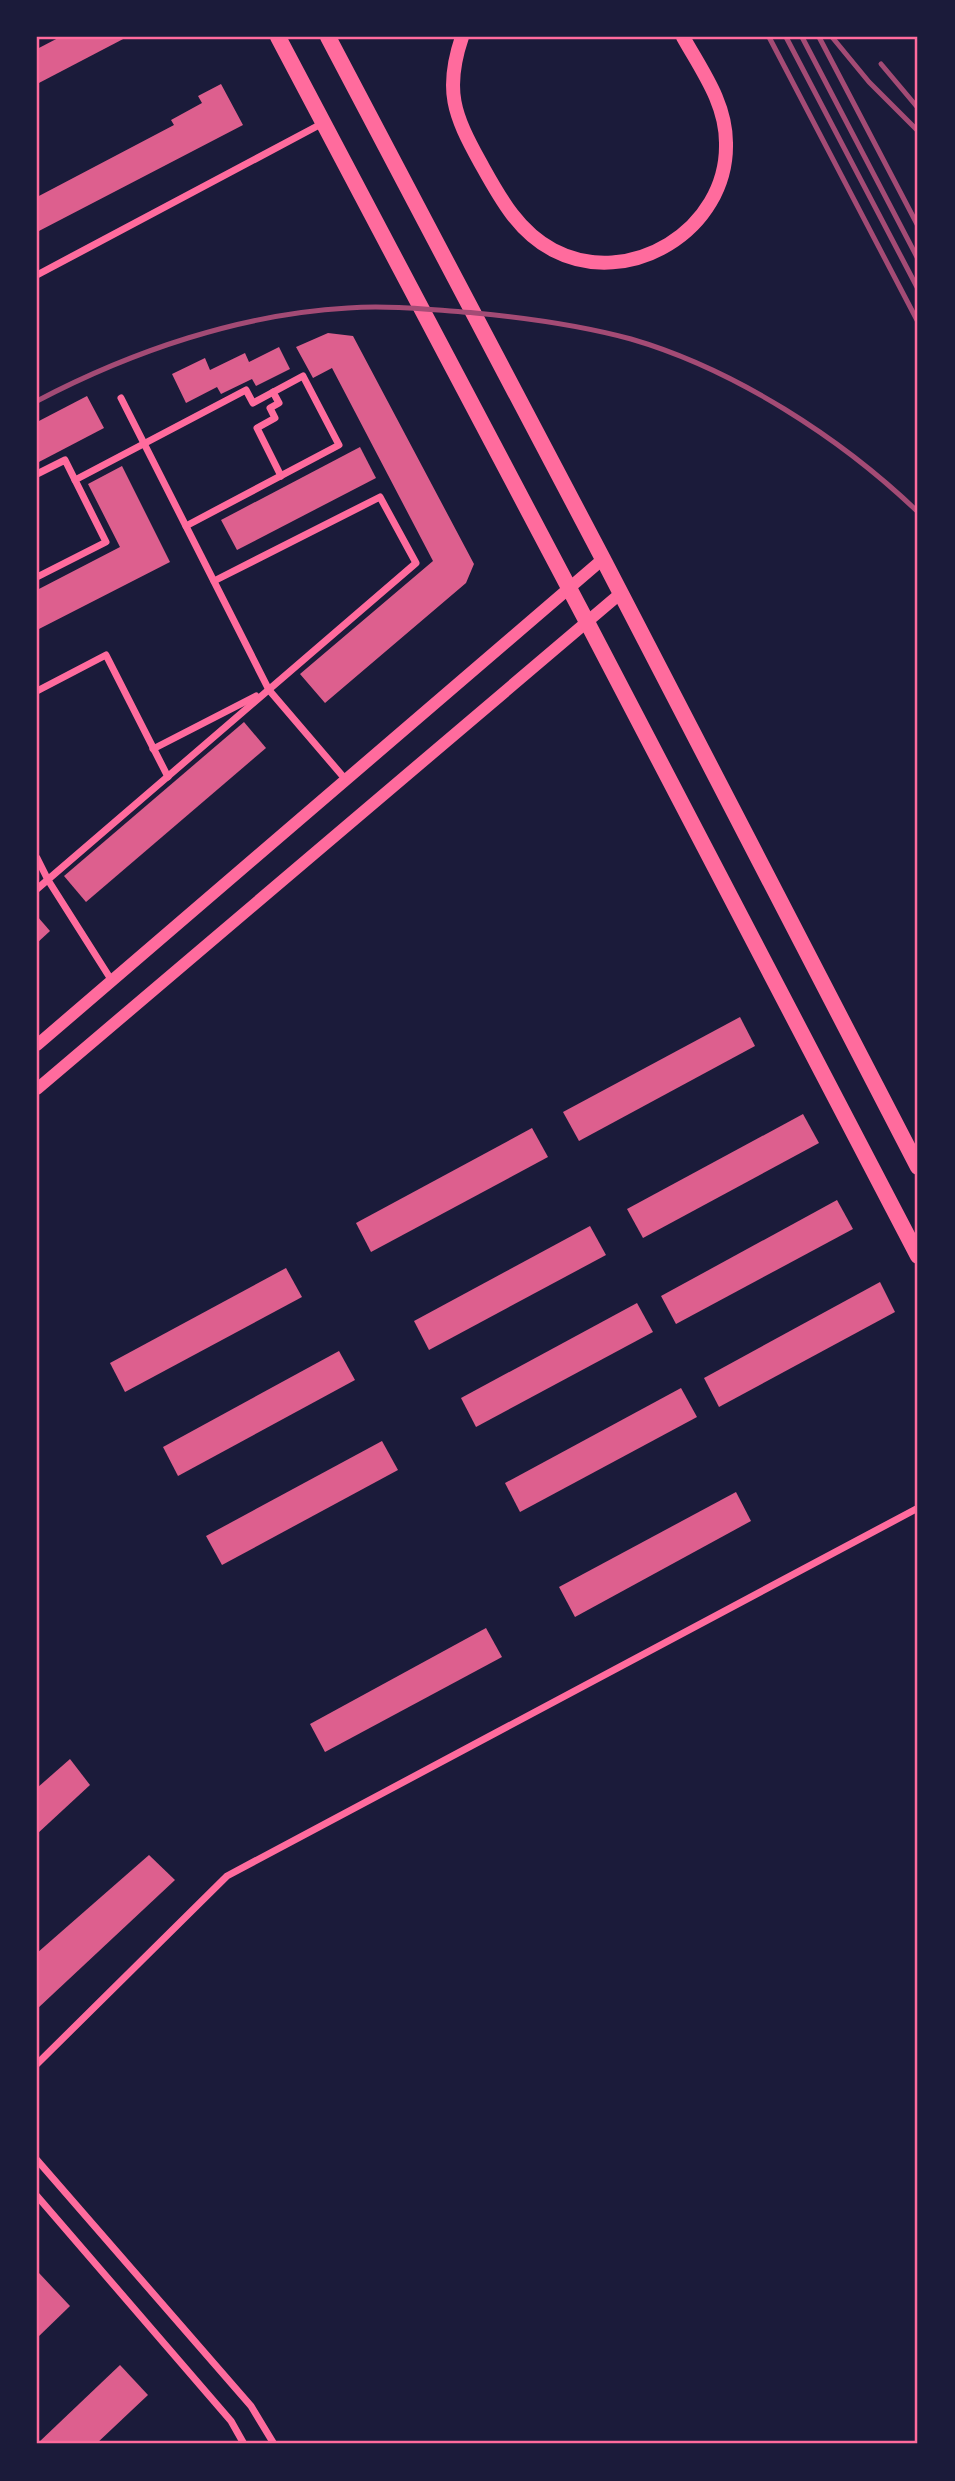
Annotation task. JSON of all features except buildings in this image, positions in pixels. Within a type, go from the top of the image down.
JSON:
[{"type":"highway","points":[[278,37],[918,1256]]},
{"type":"highway","points":[[328,37],[621,593],[918,1167]]},
{"type":"main road","points":[[462,37],[456,53],[453,81],[455,109],[460,127],[514,218],[532,237],[554,251],[578,260],[603,264],[629,261],[656,253],[678,240],[700,219],[715,195],[723,171],[727,144],[722,113],[716,95],[683,37]]},
{"type":"street","points":[[37,275],[324,122]]},
{"type":"street","points":[[75,480],[246,390],[253,403],[303,376],[339,445],[186,526]]},
{"type":"street","points":[[273,392],[279,403],[270,408],[275,418],[257,428],[281,475]]},
{"type":"street","points":[[121,398],[269,690],[346,780]]},
{"type":"street","points":[[37,474],[65,460],[106,542],[37,577]]},
{"type":"street","points":[[37,889],[416,563],[380,497],[214,581]]},
{"type":"street","points":[[37,1045],[603,559]]},
{"type":"street","points":[[37,1089],[621,593]]},
{"type":"street","points":[[37,691],[106,655],[168,777]]},
{"type":"street","points":[[153,749],[269,690]]},
{"type":"street","points":[[37,858],[112,981]]},
{"type":"street","points":[[37,2064],[227,1876],[918,1508]]},
{"type":"street","points":[[37,2160],[251,2406],[274,2444]]},
{"type":"street","points":[[37,2196],[231,2421],[244,2444]]},
{"type":"railway","points":[[769,37],[918,322]]},
{"type":"railway","points":[[786,37],[918,289]]},
{"type":"railway","points":[[802,37],[918,259]]},
{"type":"railway","points":[[819,37],[918,226]]},
{"type":"railway","points":[[832,37],[869,82],[918,131]]},
{"type":"railway","points":[[881,64],[918,108]]},
{"type":"railway","points":[[37,401],[149,351],[188,338],[268,318],[348,308],[380,307],[514,317],[612,334],[670,352],[708,368],[747,387],[821,433],[918,512]]}]
